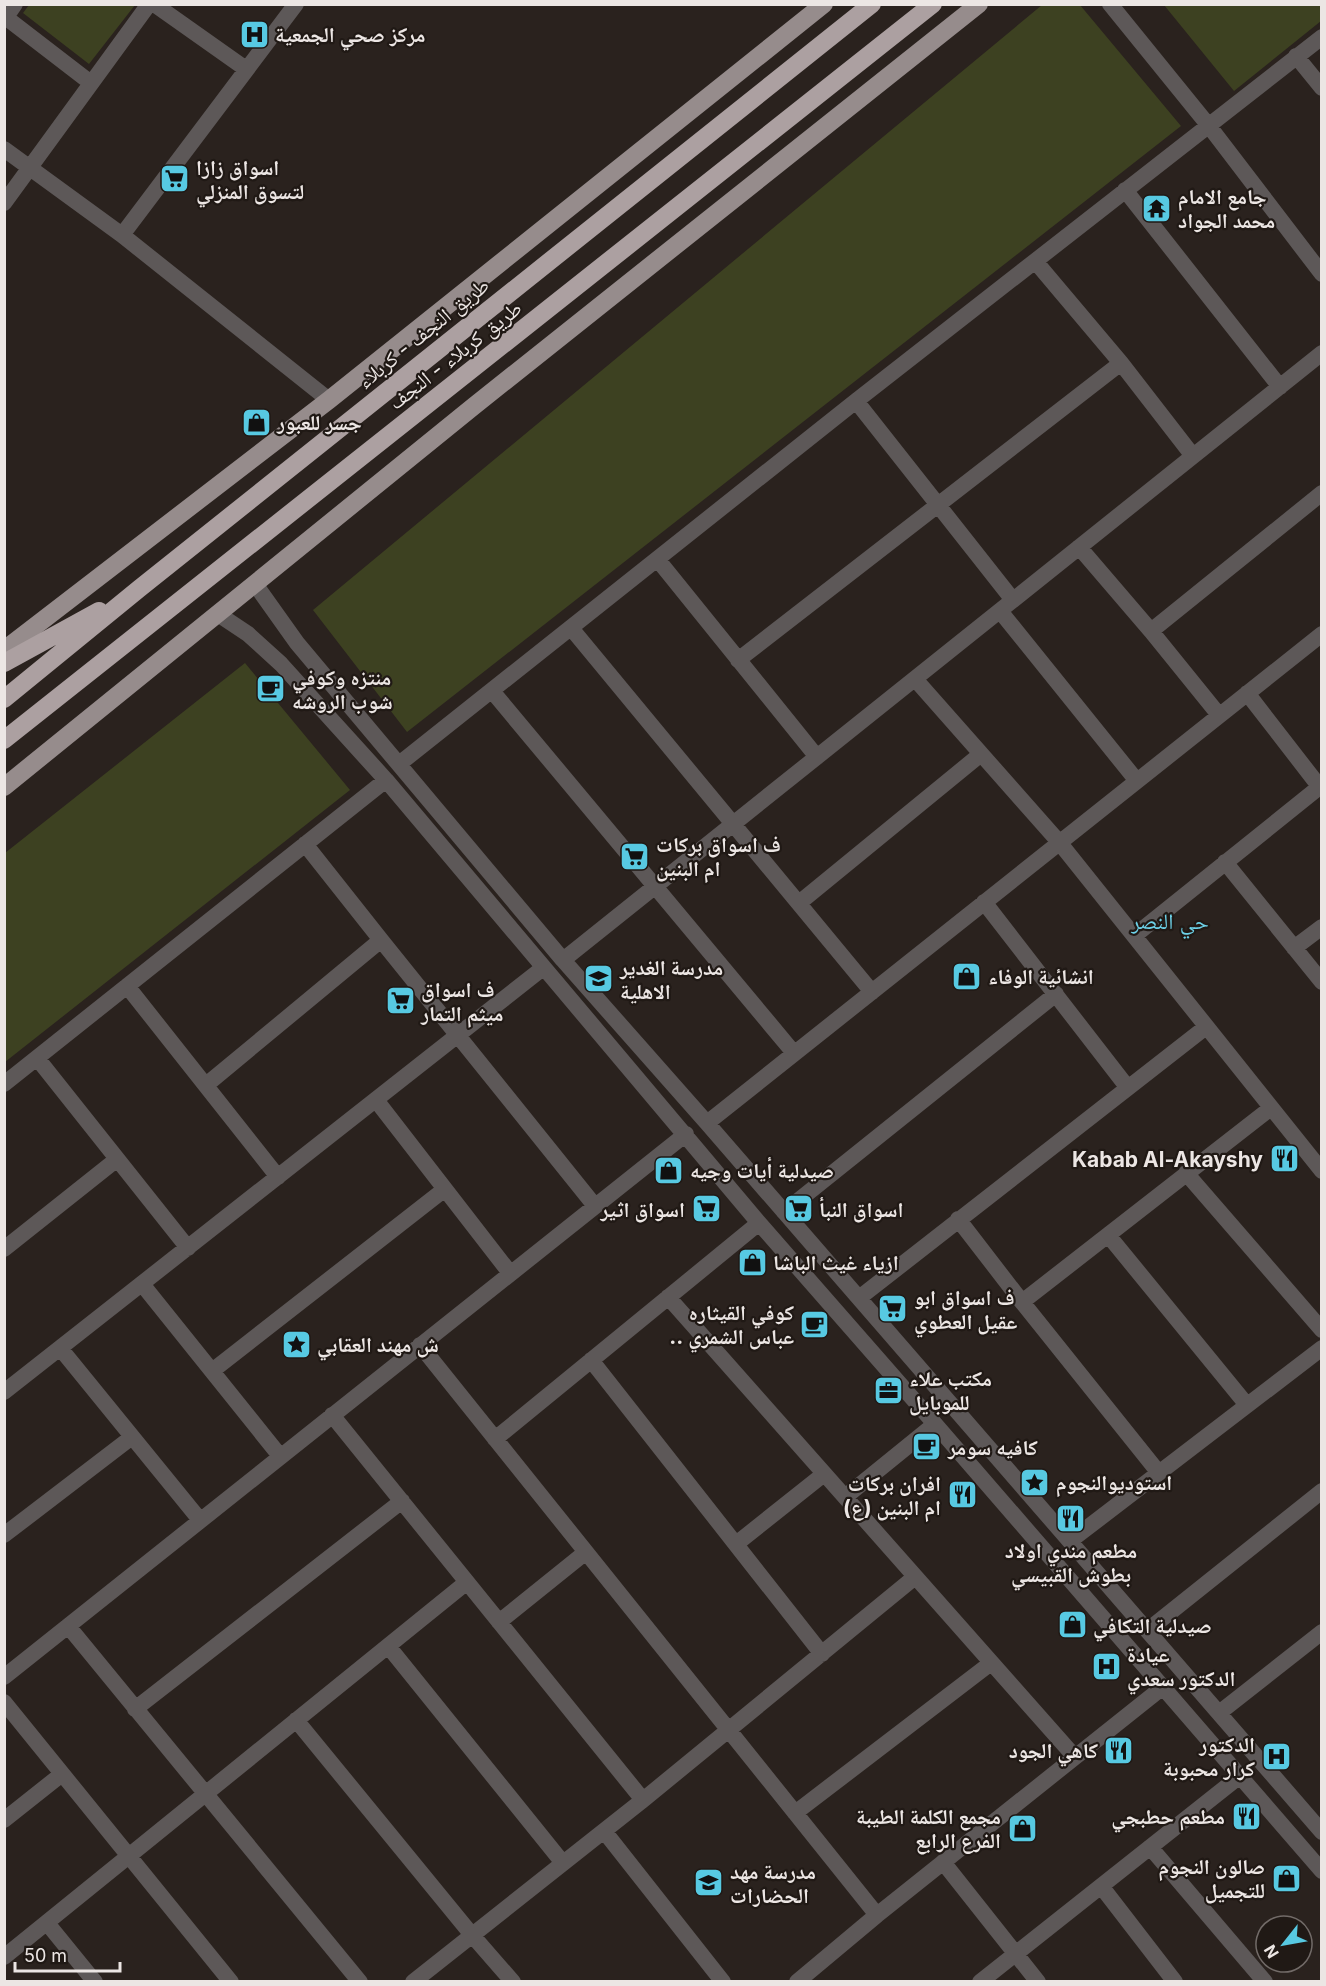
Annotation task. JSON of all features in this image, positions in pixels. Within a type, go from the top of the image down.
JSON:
[{"type":"highway","points":[[849,22],[862,4]]},
{"type":"highway","name":"طريق النجف - کربلاء","points":[[4,699],[872,4]]},
{"type":"highway","name":"طريق کربلاء - النجف","points":[[4,740],[933,4]]},
{"type":"highway","points":[[4,663],[140,588]]},
{"type":"main road","points":[[4,650],[329,400],[824,4]]},
{"type":"main road","points":[[4,787],[484,398],[979,4]]},
{"type":"street","points":[[4,203],[149,4]]},
{"type":"street","points":[[154,4],[246,69]]},
{"type":"street","points":[[122,235],[296,4]]},
{"type":"street","points":[[1110,4],[1209,126],[1322,274]]},
{"type":"street","points":[[8,13],[91,83]]},
{"type":"street","points":[[399,764],[856,401],[1322,36]]},
{"type":"street","points":[[1296,56],[1322,88]]},
{"type":"street","points":[[4,149],[122,235],[329,400]]},
{"type":"street","points":[[1125,190],[1280,387]]},
{"type":"street","points":[[1035,261],[1120,363],[1193,456]]},
{"type":"street","points":[[563,960],[1322,353]]},
{"type":"street","points":[[738,660],[1120,363]]},
{"type":"street","points":[[856,401],[938,504],[1006,605],[1137,781]]},
{"type":"street","points":[[1151,631],[1322,493]]},
{"type":"street","points":[[1079,547],[1219,715]]},
{"type":"street","points":[[658,560],[817,757]]},
{"type":"street","points":[[255,584],[297,643],[563,960],[1322,1832]]},
{"type":"street","points":[[218,614],[248,634],[281,664],[386,780],[759,1223],[1319,1865]]},
{"type":"street","points":[[571,628],[872,992]]},
{"type":"street","points":[[707,1123],[1322,634]]},
{"type":"street","points":[[281,664],[278,658],[279,650],[290,642],[297,643]]},
{"type":"street","points":[[915,679],[1059,842],[1322,1172]]},
{"type":"street","points":[[492,692],[794,1053]]},
{"type":"street","points":[[1134,936],[1320,786],[1247,693]]},
{"type":"street","points":[[799,903],[981,754]]},
{"type":"street","points":[[4,1084],[386,780]]},
{"type":"street","points":[[305,844],[595,1206]]},
{"type":"street","points":[[1225,862],[1322,982]]},
{"type":"street","points":[[984,902],[1128,1088]]},
{"type":"street","points":[[1294,948],[1322,927]]},
{"type":"street","points":[[206,1085],[381,940]]},
{"type":"street","points":[[6,1386],[60,1348],[543,968]]},
{"type":"street","points":[[127,986],[278,1177]]},
{"type":"street","points":[[784,1212],[1056,994]]},
{"type":"street","points":[[858,1297],[1206,1027]]},
{"type":"street","points":[[37,1058],[188,1248]]},
{"type":"street","points":[[376,1100],[510,1273]]},
{"type":"street","points":[[1022,1302],[1271,1107]]},
{"type":"street","points":[[4,1677],[686,1134]]},
{"type":"street","points":[[4,1249],[116,1160]]},
{"type":"street","points":[[1186,1173],[1322,1330]]},
{"type":"street","points":[[212,1371],[445,1189]]},
{"type":"street","points":[[958,1219],[1159,1473]]},
{"type":"street","points":[[495,1439],[759,1223]]},
{"type":"street","points":[[1108,1235],[1247,1405]]},
{"type":"street","points":[[800,1270],[816,1268],[820,1260],[820,1253]]},
{"type":"street","points":[[142,1284],[280,1456]]},
{"type":"street","points":[[836,1310],[836,1303],[841,1296],[846,1294],[858,1297]]},
{"type":"street","points":[[668,1297],[1075,1757]]},
{"type":"street","points":[[420,1346],[877,1915]]},
{"type":"street","points":[[60,1348],[200,1520]]},
{"type":"street","points":[[1070,1541],[1322,1348]]},
{"type":"street","points":[[591,1360],[822,1654]]},
{"type":"street","points":[[332,1415],[644,1800]]},
{"type":"street","points":[[845,1497],[935,1424]]},
{"type":"street","points":[[4,1535],[132,1437]]},
{"type":"street","points":[[736,1544],[824,1474]]},
{"type":"street","points":[[1148,1630],[1322,1491]]},
{"type":"street","points":[[135,1708],[402,1501]]},
{"type":"street","points":[[499,1622],[586,1552]]},
{"type":"street","points":[[413,1982],[644,1800],[915,1577]]},
{"type":"street","points":[[4,1958],[467,1582]]},
{"type":"street","points":[[68,1626],[360,1982]]},
{"type":"street","points":[[1219,1713],[1320,1635]]},
{"type":"street","points":[[388,1646],[563,1863]]},
{"type":"street","points":[[795,1814],[991,1663]]},
{"type":"street","points":[[796,1982],[1163,1687]]},
{"type":"street","points":[[4,1702],[231,1982]]},
{"type":"street","points":[[296,1720],[513,1982]]},
{"type":"street","points":[[4,1820],[62,1774]]},
{"type":"street","points":[[980,1982],[1240,1776]]},
{"type":"street","points":[[604,1831],[723,1982]]},
{"type":"street","points":[[1150,1847],[1265,1982]]},
{"type":"street","points":[[943,1862],[1038,1982]]},
{"type":"street","points":[[1101,1886],[1175,1982]]},
{"type":"street","points":[[47,1923],[95,1982]]},
{"type":"green space","points":[[29,5],[135,5],[89,64],[23,13]]},
{"type":"green space","points":[[1042,5],[1080,5],[1181,126],[407,732],[313,610]]},
{"type":"green space","points":[[1164,5],[1321,5],[1321,21],[1234,91]]},
{"type":"green space","points":[[245,663],[350,790],[5,1062],[5,853]]},
{"type":"place","name":"مركز صحي الجمعية","points":[[254,34]]},
{"type":"place","name":"اسواق زازا لتسوق المنزلي","points":[[175,179]]},
{"type":"place","name":"جامع الامام محمد الجواد","points":[[1157,208]]},
{"type":"place","name":"جسر للعبور","points":[[256,422]]},
{"type":"place","name":"منتزه وكوفي شوب الروشه","points":[[271,689]]},
{"type":"place","name":"ف اسواق بركات ام البنين","points":[[635,856]]},
{"type":"place","name":"انشائية الوفاء","points":[[967,976]]},
{"type":"place","name":"مدرسة الغدير الاهلية","points":[[599,979]]},
{"type":"place","name":"ف اسواق ميثم التمار","points":[[400,1001]]},
{"type":"place","name":"Kabab Al-Akayshy","points":[[1284,1159]]},
{"type":"place","name":"صيدلية أيات وجيه","points":[[669,1170]]},
{"type":"place","name":"اسواق اثير","points":[[706,1209]]},
{"type":"place","name":"اسواق النبأ","points":[[798,1209]]},
{"type":"place","name":"ازياء غيث الباشا","points":[[752,1262]]},
{"type":"place","name":"ف اسواق ابو عقيل العطوي","points":[[893,1309]]},
{"type":"place","name":"كوفي القيثاره .. عباس الشمري","points":[[815,1324]]},
{"type":"place","name":"ش مهند العقابي","points":[[296,1344]]},
{"type":"place","name":"مكتب علاء للموبايل","points":[[888,1390]]},
{"type":"place","name":"كافيه سومر","points":[[927,1447]]},
{"type":"place","name":"استوديوالنجوم","points":[[1035,1482]]},
{"type":"place","name":"افران بركات ام البنين (ع)","points":[[962,1495]]},
{"type":"place","name":"مطعم مندي اولاد بطوش القبيسي","points":[[1071,1519]]},
{"type":"place","name":"صيدلية التكافي","points":[[1072,1625]]},
{"type":"place","name":"عيادة الدكتور سعدي","points":[[1106,1666]]},
{"type":"place","name":"كاهي الجود","points":[[1119,1750]]},
{"type":"place","name":"الدكتور كرار محبوبة","points":[[1276,1756]]},
{"type":"place","name":"مطعم حطبجي","points":[[1246,1816]]},
{"type":"place","name":"مجمع الكلمة الطيبة الفرع الرابع","points":[[1022,1828]]},
{"type":"place","name":"صالون النجوم للتجميل","points":[[1286,1878]]},
{"type":"place","name":"مدرسة مهد الحضارات","points":[[709,1883]]},
{"type":"district","name":"حي النصر","points":[[1170,921]]}]
